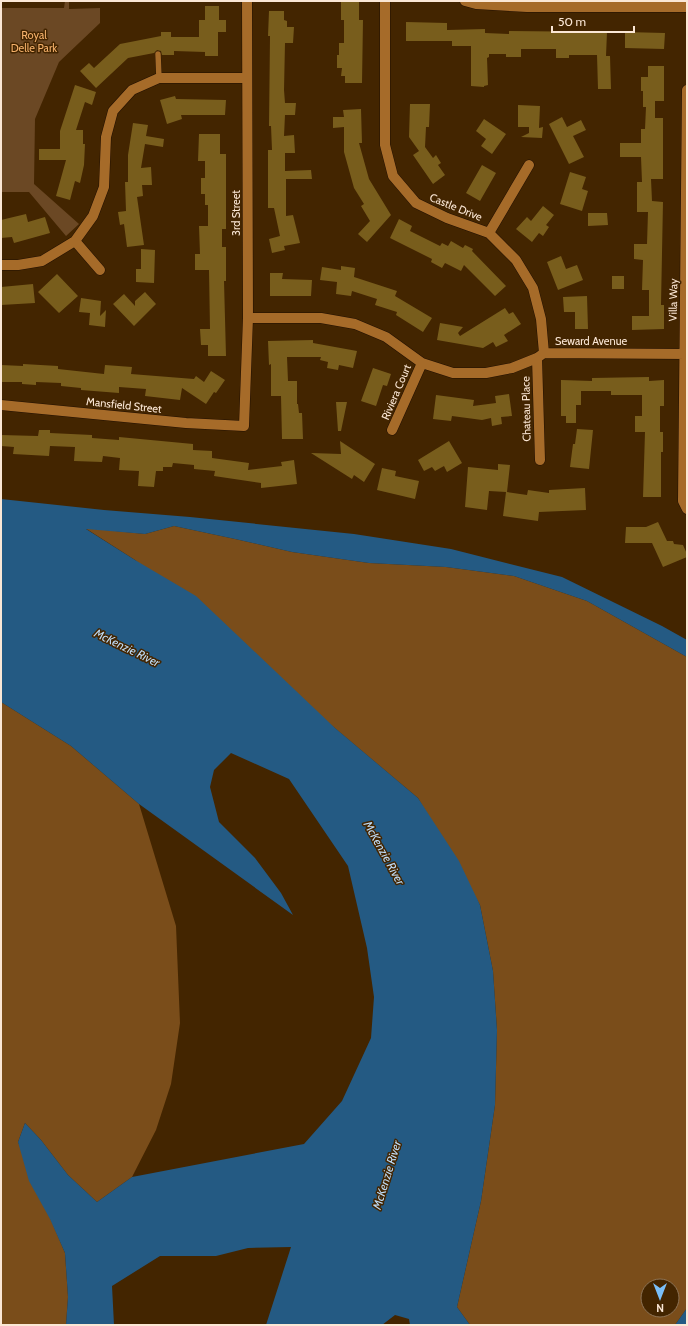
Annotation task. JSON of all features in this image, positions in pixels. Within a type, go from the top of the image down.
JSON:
[{"type":"street","name":"3rd Street","points":[[244,426],[248,318],[247,1]]},
{"type":"street","name":"Castle Drive","points":[[384,1],[384,145],[393,176],[416,203],[447,218],[489,233],[516,260],[533,288],[541,319],[540,356]]},
{"type":"street","points":[[465,1],[476,4],[527,7],[687,7]]},
{"type":"street","points":[[1,265],[18,265],[42,261],[75,241],[94,216],[104,187],[106,137],[113,111],[132,90],[160,78],[248,78]]},
{"type":"street","name":"Villa Way","points":[[687,90],[686,354],[683,501],[687,509]]},
{"type":"street","points":[[489,233],[529,165]]},
{"type":"street","points":[[75,241],[100,270]]},
{"type":"street","name":"Seward Avenue","points":[[248,318],[321,318],[354,324],[386,337],[422,363],[453,373],[486,372],[512,368],[540,356],[686,354]]},
{"type":"street","name":"Chateau Place","points":[[540,356],[540,460]]},
{"type":"street","name":"Riviera Court","points":[[392,430],[422,363]]},
{"type":"street","name":"Mansfield Street","points":[[1,405],[186,423],[244,426]]},
{"type":"lane","points":[[158,54],[160,78]]},
{"type":"green space","name":"Royal Delle Park","points":[[65,1],[69,1],[69,9],[100,8],[100,23],[59,62],[35,119],[34,184],[79,224],[66,236],[29,192],[1,192],[1,8],[64,8]]},
{"type":"shaded area","points":[[174,526],[292,552],[369,563],[446,567],[514,576],[587,601],[687,657],[687,1308],[680,1318],[680,1278],[640,1278],[640,1318],[680,1318],[675,1325],[470,1325],[457,1307],[481,1201],[495,1105],[497,1030],[493,971],[480,905],[418,798],[135,560],[85,528],[145,534]]},
{"type":"shaded area","points":[[1,702],[71,746],[139,804],[176,926],[180,1023],[171,1084],[156,1130],[132,1177],[97,1202],[68,1175],[41,1140],[25,1123],[18,1142],[65,1253],[68,1297],[66,1325],[1,1325]]},
{"type":"water","name":"McKenzie River","points":[[1,499],[354,534],[451,549],[562,577],[662,626],[687,640],[687,657],[587,601],[514,576],[446,567],[369,563],[292,552],[174,526],[145,534],[86,529],[196,596],[335,728],[418,798],[459,861],[480,905],[493,971],[497,1030],[495,1105],[481,1201],[457,1307],[470,1325],[410,1325],[409,1319],[395,1315],[382,1325],[266,1325],[291,1247],[248,1248],[216,1256],[160,1256],[112,1286],[114,1325],[66,1325],[68,1297],[65,1253],[50,1219],[29,1181],[18,1142],[25,1123],[41,1140],[68,1175],[97,1202],[132,1177],[304,1144],[342,1101],[371,1038],[374,997],[367,948],[348,866],[289,779],[231,753],[214,770],[210,787],[219,822],[255,858],[281,893],[293,915],[139,804],[71,746],[1,702]]},
{"type":"water","points":[[687,1308],[687,1325],[675,1325]]},
{"type":"building","points":[[341,1],[359,1],[359,20],[363,20],[362,83],[345,83],[345,76],[341,76],[342,68],[337,68],[339,43],[344,43],[344,20],[341,20]]},
{"type":"building","points":[[205,6],[219,6],[219,20],[226,20],[226,32],[218,32],[218,56],[205,56],[205,52],[174,51],[174,55],[162,55],[161,51],[157,50],[154,53],[128,58],[96,88],[80,71],[89,63],[94,68],[120,44],[161,36],[161,32],[171,32],[171,37],[199,37],[199,20],[205,20]]},
{"type":"building","points":[[269,11],[284,11],[284,20],[287,21],[287,27],[294,27],[293,43],[285,43],[284,90],[285,103],[296,103],[295,115],[285,115],[284,136],[294,135],[295,153],[285,153],[285,171],[311,170],[312,179],[286,179],[286,216],[293,215],[300,243],[284,246],[285,250],[272,253],[269,239],[280,236],[274,208],[268,208],[268,150],[272,150],[271,126],[269,126]]},
{"type":"building","points":[[406,22],[447,23],[447,30],[485,29],[485,33],[509,34],[509,31],[607,32],[606,56],[610,56],[611,89],[598,89],[597,55],[569,55],[569,58],[556,58],[556,49],[521,49],[521,57],[506,57],[506,54],[489,54],[489,57],[487,58],[488,85],[484,87],[471,86],[471,46],[452,46],[452,41],[406,41]]},
{"type":"building","points":[[625,32],[665,33],[664,49],[625,48]]},
{"type":"building","points":[[648,66],[664,66],[664,101],[655,101],[655,118],[663,118],[663,179],[651,179],[652,201],[663,202],[661,305],[664,305],[664,329],[632,330],[632,316],[649,316],[649,290],[642,290],[643,260],[634,259],[634,244],[647,244],[648,212],[637,212],[637,182],[642,182],[641,157],[620,157],[620,143],[641,143],[641,129],[645,129],[646,107],[643,107],[641,77],[648,77]]},
{"type":"building","points":[[75,85],[96,92],[92,105],[85,102],[76,130],[83,130],[83,144],[85,144],[84,165],[80,183],[75,181],[70,200],[56,196],[66,160],[39,160],[39,149],[60,149],[60,131]]},
{"type":"building","points":[[175,96],[176,99],[226,100],[225,115],[181,115],[182,119],[167,124],[160,100]]},
{"type":"building","points":[[410,104],[430,104],[429,127],[426,127],[425,147],[433,158],[436,155],[441,163],[438,165],[445,175],[433,184],[413,155],[419,151],[409,137]]},
{"type":"building","points":[[518,105],[540,106],[539,128],[543,127],[542,138],[521,137],[529,133],[529,127],[518,127]]},
{"type":"building","points":[[361,109],[362,143],[359,143],[369,179],[391,215],[367,242],[358,234],[370,221],[361,206],[364,204],[354,188],[344,152],[344,127],[333,128],[333,117],[344,117],[343,110]]},
{"type":"building","points":[[562,117],[567,127],[581,120],[586,130],[573,136],[584,157],[569,164],[549,124]]},
{"type":"building","points":[[484,119],[506,134],[492,154],[481,146],[486,139],[476,131]]},
{"type":"building","points":[[133,123],[148,125],[146,136],[164,139],[163,147],[145,144],[141,168],[151,167],[152,185],[142,185],[143,196],[137,197],[144,245],[127,247],[124,224],[120,225],[118,212],[126,211],[125,182],[128,182],[128,155]]},
{"type":"building","points":[[199,134],[220,134],[220,154],[226,154],[226,229],[222,229],[222,247],[226,247],[226,281],[224,281],[226,356],[208,356],[208,345],[201,345],[200,329],[210,329],[209,270],[195,270],[195,254],[200,254],[199,226],[208,226],[208,205],[205,205],[205,194],[201,194],[201,178],[205,178],[205,161],[198,161]]},
{"type":"building","points":[[482,165],[496,173],[480,201],[466,193]]},
{"type":"building","points":[[570,172],[586,177],[582,189],[588,191],[582,211],[560,204]]},
{"type":"building","points":[[543,206],[554,215],[546,225],[549,227],[543,236],[539,233],[532,242],[516,229],[527,217],[531,221]]},
{"type":"building","points":[[588,213],[607,213],[608,225],[588,226]]},
{"type":"building","points":[[26,214],[28,222],[45,217],[50,233],[14,243],[12,237],[1,238],[1,220]]},
{"type":"building","points":[[399,219],[412,226],[410,231],[440,246],[442,243],[448,246],[451,241],[463,248],[465,245],[473,249],[472,251],[506,286],[495,296],[464,265],[461,271],[445,263],[442,268],[431,262],[432,259],[390,238]]},
{"type":"building","points":[[141,249],[155,250],[154,283],[136,282],[136,269],[141,269]]},
{"type":"building","points":[[561,256],[566,269],[577,265],[583,280],[558,290],[547,262]]},
{"type":"building","points":[[341,266],[355,268],[354,277],[397,291],[395,296],[432,318],[423,332],[396,315],[397,312],[375,305],[377,299],[352,291],[351,296],[336,294],[337,282],[320,280],[322,267],[341,270]]},
{"type":"building","points":[[270,273],[283,273],[282,279],[312,280],[311,296],[270,296]]},
{"type":"building","points":[[57,274],[78,296],[59,313],[38,292]]},
{"type":"building","points":[[612,276],[624,276],[624,289],[612,289]]},
{"type":"building","points":[[33,284],[35,303],[1,305],[1,287]]},
{"type":"building","points":[[145,292],[156,304],[134,326],[113,304],[124,294],[135,306],[135,301]]},
{"type":"building","points":[[587,296],[588,329],[575,329],[575,312],[564,312],[563,297]]},
{"type":"building","points":[[81,298],[101,301],[100,316],[106,310],[105,327],[89,325],[90,313],[79,312]]},
{"type":"building","points":[[505,308],[509,314],[513,312],[521,324],[504,335],[508,341],[496,347],[493,342],[483,348],[437,340],[440,323],[463,327],[458,333],[460,336]]},
{"type":"building","points":[[313,340],[313,343],[357,351],[353,368],[339,365],[338,370],[327,368],[328,362],[320,360],[321,357],[287,357],[288,381],[297,381],[297,404],[299,413],[302,413],[303,439],[282,439],[281,396],[271,396],[271,364],[269,365],[268,341]]},
{"type":"building","points":[[23,364],[58,366],[58,369],[104,374],[105,365],[132,367],[131,374],[194,379],[196,376],[204,382],[211,371],[225,380],[206,404],[182,388],[180,400],[145,396],[146,389],[119,387],[119,393],[81,390],[81,388],[61,386],[61,383],[36,382],[36,385],[22,384],[22,382],[1,382],[1,365],[23,366]]},
{"type":"building","points":[[373,368],[391,374],[387,386],[383,385],[376,406],[361,401]]},
{"type":"building","points":[[649,377],[649,381],[664,380],[664,406],[660,406],[660,432],[663,432],[663,452],[661,452],[661,497],[643,497],[645,432],[635,432],[635,416],[642,416],[642,395],[611,395],[611,391],[581,391],[581,405],[576,405],[576,423],[566,423],[566,416],[561,416],[561,380],[592,381],[592,378]]},
{"type":"building","points":[[509,394],[512,416],[501,417],[502,424],[492,426],[491,418],[482,420],[452,416],[451,421],[433,419],[436,395],[474,400],[473,406],[496,403],[495,396]]},
{"type":"building","points":[[336,402],[347,402],[341,431],[338,431]]},
{"type":"building","points":[[577,429],[593,430],[589,469],[570,467],[573,444],[575,444]]},
{"type":"building","points":[[39,430],[50,430],[50,433],[92,435],[92,438],[119,440],[119,437],[193,444],[193,450],[212,451],[212,458],[249,463],[248,470],[282,466],[281,462],[294,460],[297,484],[261,488],[261,483],[214,476],[215,471],[194,469],[194,465],[173,463],[172,467],[163,467],[163,471],[156,471],[154,487],[138,486],[139,471],[119,470],[120,458],[103,456],[102,462],[74,461],[75,447],[50,446],[49,456],[13,454],[14,447],[1,446],[1,435],[38,436]]},
{"type":"building","points":[[340,441],[375,464],[364,482],[354,475],[352,479],[311,453],[341,454]]},
{"type":"building","points":[[449,441],[462,463],[447,472],[444,466],[435,471],[432,467],[424,471],[418,460]]},
{"type":"building","points":[[498,464],[510,465],[507,492],[527,495],[528,490],[549,493],[549,490],[585,488],[586,510],[539,512],[538,521],[503,516],[506,492],[489,491],[487,510],[465,507],[468,467],[498,470]]},
{"type":"building","points":[[382,468],[396,471],[395,476],[419,481],[415,499],[377,490]]},
{"type":"building","points":[[658,522],[667,541],[673,541],[674,544],[683,545],[687,557],[663,567],[652,543],[625,543],[626,527],[646,527]]}]
